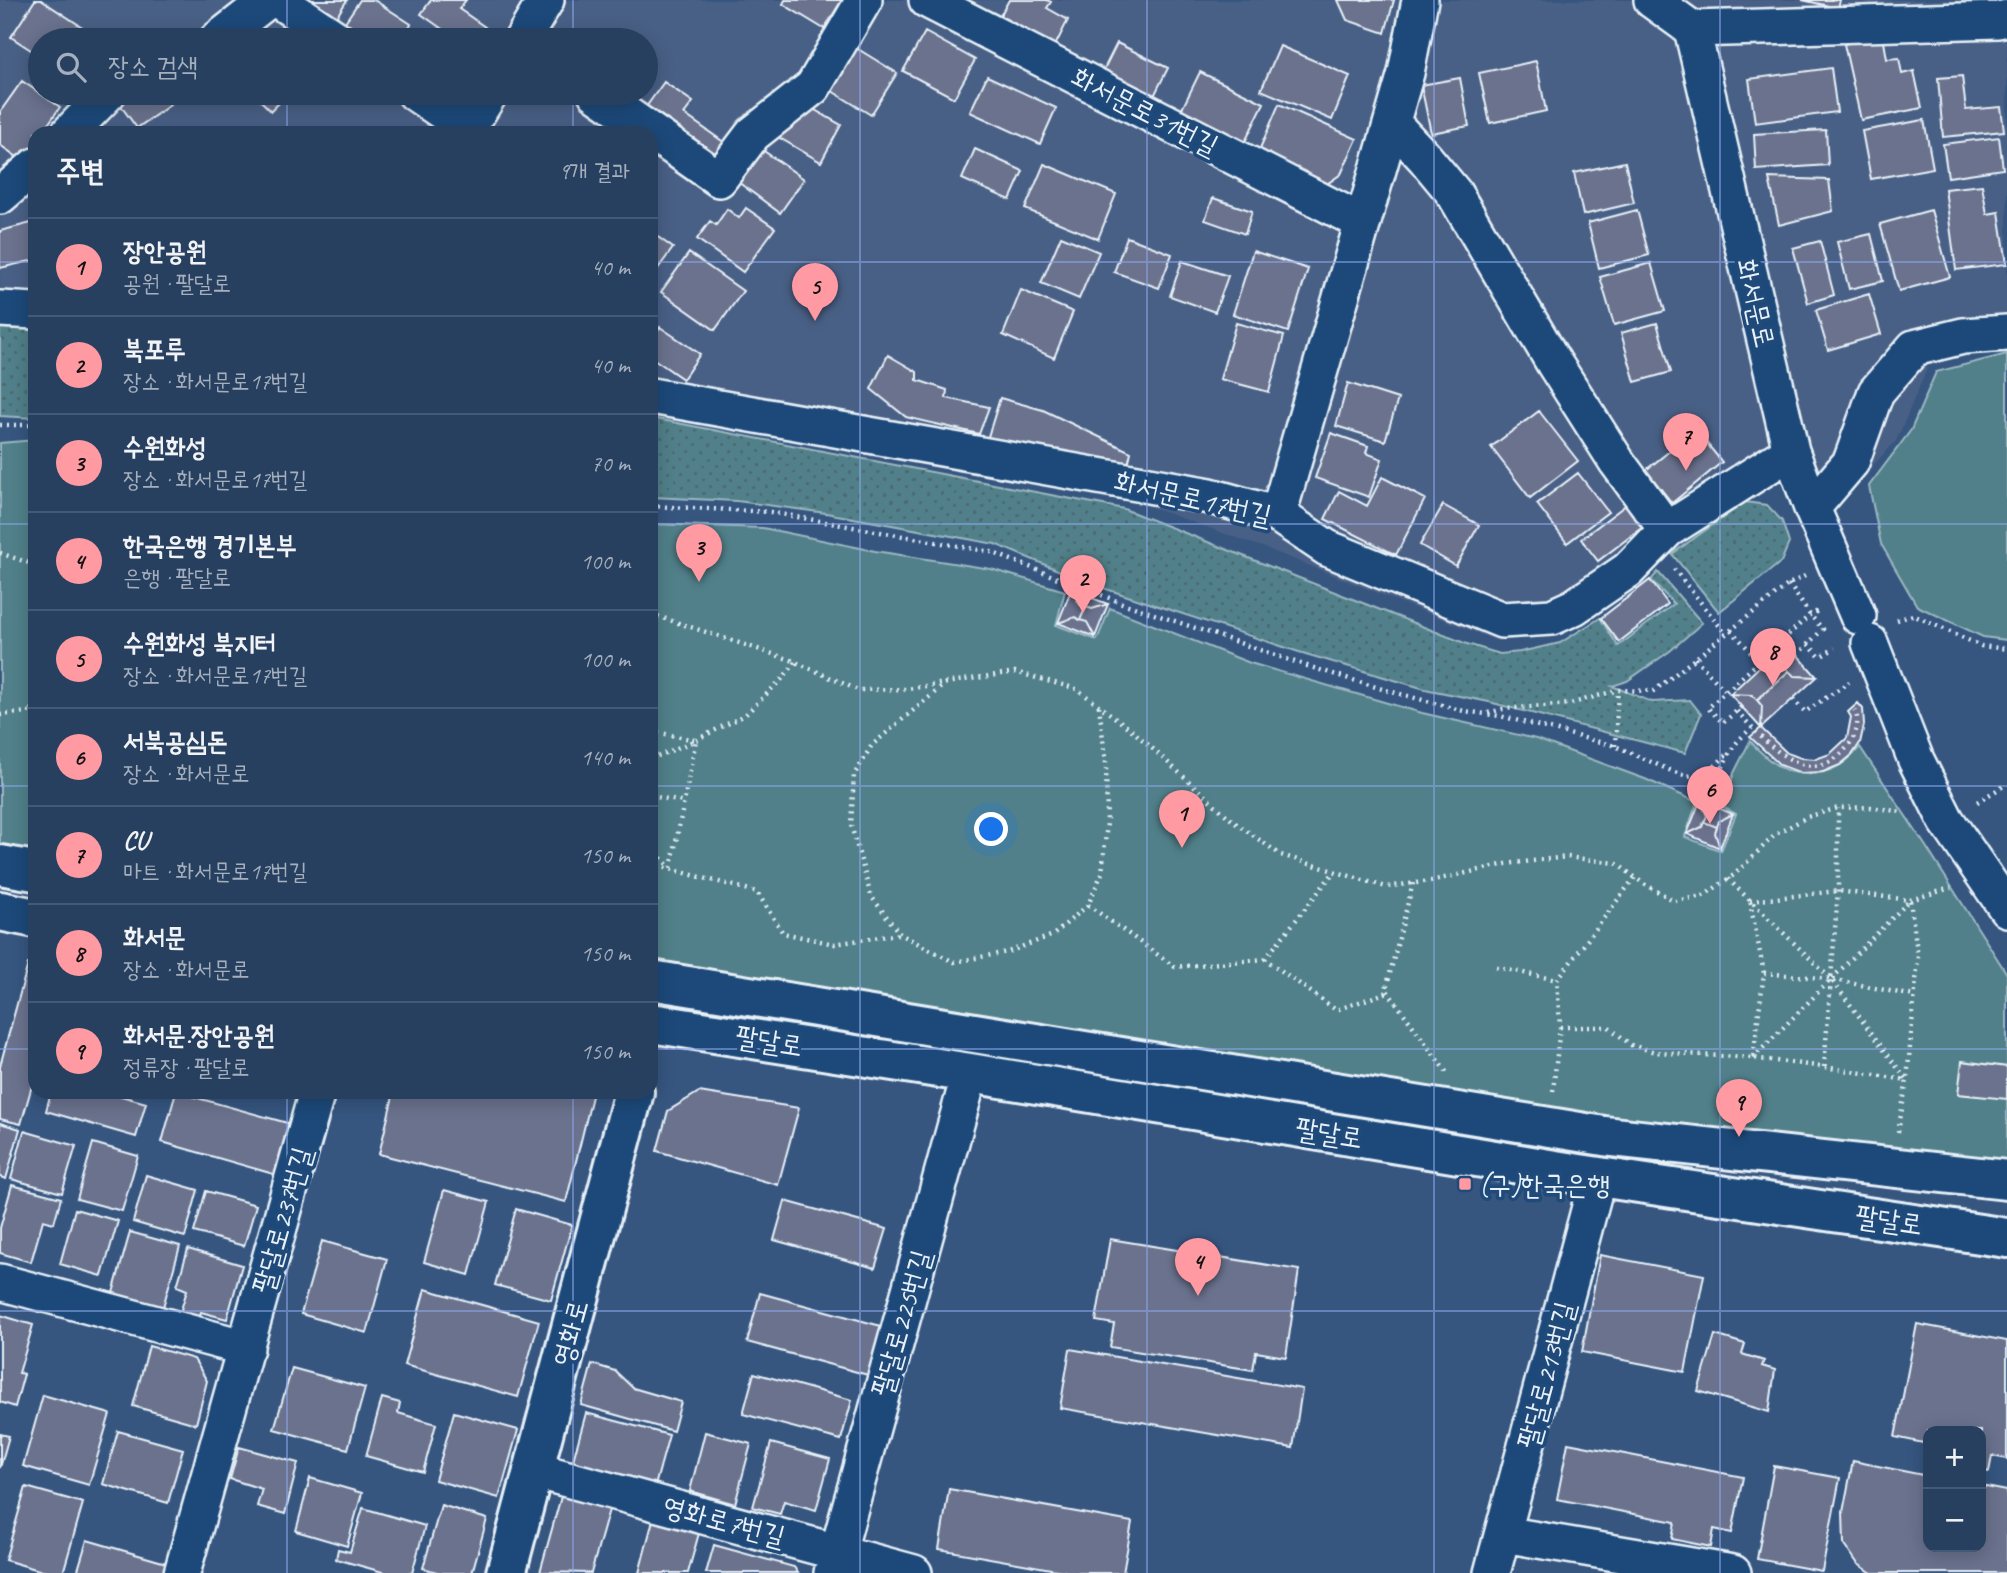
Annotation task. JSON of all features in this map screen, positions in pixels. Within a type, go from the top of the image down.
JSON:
[{"type":"main road","points":[[0,865],[28,870]]},
{"type":"main road","points":[[0,911],[28,917]]},
{"type":"main road","name":"팔달로","points":[[658,981],[1604,1136],[2007,1180]]},
{"type":"main road","name":"팔달로","points":[[658,1025],[971,1073],[1598,1177],[2007,1237]]},
{"type":"main road","name":"영화로","points":[[506,1573],[632,1099]]},
{"type":"street","points":[[232,28],[268,0]]},
{"type":"street","points":[[278,0],[320,28]]},
{"type":"street","points":[[530,28],[546,0]]},
{"type":"street","points":[[658,136],[719,179],[752,134],[813,86],[864,0]]},
{"type":"street","name":"화서문로31번길","points":[[927,0],[1362,222]]},
{"type":"street","points":[[1278,515],[1406,73],[1420,0]]},
{"type":"street","points":[[1651,0],[1692,29],[2007,18]]},
{"type":"street","name":"화서문로","points":[[1692,29],[1791,451],[1916,760],[1946,820],[2007,909]]},
{"type":"street","points":[[76,126],[96,105]]},
{"type":"street","points":[[431,105],[459,126]]},
{"type":"street","points":[[469,126],[482,105]]},
{"type":"street","points":[[613,105],[643,126]]},
{"type":"street","points":[[1392,123],[1454,193],[1554,363],[1617,461],[1660,537]]},
{"type":"street","points":[[0,196],[28,172]]},
{"type":"street","points":[[0,309],[28,311]]},
{"type":"street","points":[[1812,508],[1852,462],[1876,392],[1914,348],[1963,336],[2007,333]]},
{"type":"street","name":"화서문로17번길","points":[[658,397],[1210,495],[1278,515],[1327,548],[1502,620],[1552,617],[1574,607],[1628,570],[1660,537],[1791,451]]},
{"type":"street","name":"팔달로225번길","points":[[835,1562],[971,1073]]},
{"type":"street","name":"팔달로237번길","points":[[182,1573],[315,1099]]},
{"type":"street","name":"팔달로213번길","points":[[1492,1573],[1598,1177]]},
{"type":"street","points":[[0,1282],[246,1349]]},
{"type":"street","name":"영화로7번길","points":[[534,1470],[835,1562],[914,1573]]},
{"type":"street","points":[[1503,1534],[1733,1573]]},
{"type":"path","points":[[0,425],[28,425]]},
{"type":"path","points":[[658,506],[770,513],[991,552],[1122,603],[1304,665],[1464,711],[1500,716],[1615,746],[1688,776],[1714,766],[1740,737],[1754,730]]},
{"type":"path","points":[[1660,537],[1726,634]]},
{"type":"path","points":[[0,553],[28,563]]},
{"type":"path","points":[[1483,713],[1570,704],[1618,690],[1654,691],[1789,584],[1835,560]]},
{"type":"path","points":[[1789,584],[1823,629],[1797,654]]},
{"type":"path","points":[[1810,615],[1708,708],[1723,723],[1739,709],[1776,753],[1796,763],[1813,766],[1826,763],[1841,754],[1850,744],[1858,718],[1855,710]]},
{"type":"path","points":[[1899,620],[1913,615],[1980,646],[2007,649]]},
{"type":"path","points":[[658,616],[796,662],[858,690],[907,689],[1015,672],[1077,689],[1133,731],[1234,822],[1281,855],[1386,887],[1506,864],[1567,857],[1616,863],[1644,884],[1675,901],[1703,896],[1728,878],[1776,834],[1807,817],[1838,808],[1870,807],[1946,820]]},
{"type":"path","points":[[1731,630],[1761,662]]},
{"type":"path","points":[[1793,699],[1805,712],[1869,640]]},
{"type":"path","points":[[1808,644],[1820,657]]},
{"type":"path","points":[[1695,658],[1726,692]]},
{"type":"path","points":[[658,756],[745,715],[796,662]]},
{"type":"path","points":[[948,682],[873,745],[854,775],[851,825],[871,896],[900,934],[954,962],[1008,952],[1053,935],[1088,905],[1102,873],[1107,822],[1107,763],[1099,706]]},
{"type":"path","points":[[1615,746],[1618,690]]},
{"type":"path","points":[[0,715],[28,711]]},
{"type":"path","points":[[658,732],[696,740]]},
{"type":"path","points":[[671,868],[696,740]]},
{"type":"path","points":[[1712,801],[1729,752]]},
{"type":"path","points":[[658,797],[683,802]]},
{"type":"path","points":[[1824,1067],[1838,891],[1838,808]]},
{"type":"path","points":[[658,855],[671,868]]},
{"type":"path","points":[[658,865],[757,892],[783,933],[834,944],[900,934]]},
{"type":"path","points":[[1265,959],[1334,872]]},
{"type":"path","points":[[1750,901],[1838,891],[1910,900],[1984,875]]},
{"type":"path","points":[[1549,1127],[1560,1027],[1557,979],[1635,877]]},
{"type":"path","points":[[1728,878],[1831,979],[1907,1080]]},
{"type":"path","points":[[1413,883],[1386,989],[1447,1070],[1455,1112]]},
{"type":"path","points":[[1753,1058],[1910,900]]},
{"type":"path","points":[[1893,1167],[1907,1080],[1918,958],[1910,900]]},
{"type":"path","points":[[1750,901],[1764,973],[1753,1058]]},
{"type":"path","points":[[1088,905],[1175,967],[1265,959],[1336,1010],[1388,992]]},
{"type":"path","points":[[1496,967],[1557,979]]},
{"type":"path","points":[[1764,973],[1831,979],[1914,996]]},
{"type":"path","points":[[1560,1027],[1609,1027],[1631,1045],[1655,1052],[1753,1058],[1907,1080]]},
{"type":"shaded area","points":[[0,0],[2007,0],[2007,347],[1984,348],[1929,364],[1896,441],[1857,482],[1775,479],[1552,635],[1497,641],[1268,549],[1145,505],[1032,478],[658,406],[658,126],[28,126],[28,322],[0,320]]},
{"type":"green space","points":[[0,328],[28,330],[28,418],[0,416]]},
{"type":"green space","points":[[2007,354],[2007,640],[1983,637],[1917,606],[1881,544],[1869,486],[1911,430],[1936,372]]},
{"type":"green space","points":[[658,419],[1124,509],[1467,644],[1500,654],[1560,643],[1600,618],[1618,646],[1674,604],[1651,580],[1658,572],[1702,623],[1670,651],[1627,681],[1612,686],[1652,702],[1690,700],[1701,714],[1685,753],[1489,702],[1425,689],[1299,652],[1094,585],[995,544],[826,513],[737,501],[658,497]]},
{"type":"green space","points":[[28,441],[28,855],[0,850],[0,443]]},
{"type":"green space","points":[[1745,502],[1767,505],[1782,521],[1789,543],[1781,562],[1719,612],[1672,554]]},
{"type":"green space","points":[[658,524],[763,528],[875,551],[991,569],[1065,591],[1056,625],[1097,640],[1110,608],[1250,663],[1422,713],[1536,739],[1645,779],[1697,802],[1685,837],[1721,851],[1736,814],[1723,807],[1734,773],[1750,741],[1776,765],[1802,774],[1834,768],[1844,763],[1860,747],[2007,974],[2007,1166],[1605,1124],[658,966]]},
{"type":"building","points":[[35,0],[41,0],[84,28],[28,28],[28,48],[11,37]]},
{"type":"building","points":[[302,0],[347,0],[334,21]]},
{"type":"building","points":[[360,0],[374,0],[411,24],[408,28],[341,28]]},
{"type":"building","points":[[431,0],[466,0],[459,9],[485,27],[441,28],[421,14]]},
{"type":"building","points":[[785,0],[842,0],[824,29],[783,4]]},
{"type":"building","points":[[1009,0],[1051,2],[1047,8],[1068,20],[1055,46],[1000,16]]},
{"type":"building","points":[[1338,0],[1394,0],[1385,33],[1347,20]]},
{"type":"building","points":[[1802,0],[1840,0],[1838,8]]},
{"type":"building","points":[[925,32],[975,60],[954,98],[903,71]]},
{"type":"building","points":[[1883,36],[1887,59],[1899,58],[1902,74],[1914,71],[1922,108],[1861,120],[1844,44]]},
{"type":"building","points":[[1117,43],[1168,68],[1152,100],[1101,75]]},
{"type":"building","points":[[853,46],[897,73],[871,115],[827,88]]},
{"type":"building","points":[[1280,46],[1350,76],[1332,120],[1261,90]]},
{"type":"building","points":[[1536,61],[1546,111],[1490,123],[1479,73]]},
{"type":"building","points":[[1831,68],[1837,112],[1755,123],[1749,79]]},
{"type":"building","points":[[1200,72],[1264,103],[1243,146],[1179,115]]},
{"type":"building","points":[[987,76],[1056,108],[1040,144],[970,112]]},
{"type":"building","points":[[1962,76],[1966,110],[2001,107],[2004,131],[1943,137],[1938,78]]},
{"type":"building","points":[[1460,78],[1469,126],[1431,133],[1421,85]]},
{"type":"building","points":[[22,81],[28,85],[28,105],[60,107],[47,126],[28,126],[28,154],[23,161],[0,145],[0,112]]},
{"type":"building","points":[[664,82],[693,102],[684,114],[732,148],[717,168],[641,114],[647,105],[658,105],[658,90]]},
{"type":"building","points":[[799,101],[841,125],[821,162],[778,137]]},
{"type":"building","points":[[1279,104],[1357,139],[1341,174],[1321,188],[1255,160]]},
{"type":"building","points":[[120,105],[170,105],[140,126],[136,126]]},
{"type":"building","points":[[265,105],[277,105],[271,111]]},
{"type":"building","points":[[1924,120],[1933,168],[1871,179],[1862,131]]},
{"type":"building","points":[[1826,130],[1828,165],[1756,170],[1754,134]]},
{"type":"building","points":[[1999,137],[2003,169],[1948,177],[1943,144]]},
{"type":"building","points":[[761,149],[804,179],[780,213],[738,182]]},
{"type":"building","points":[[975,149],[1023,171],[1010,200],[962,179]]},
{"type":"building","points":[[1625,162],[1634,203],[1583,215],[1574,173]]},
{"type":"building","points":[[1044,164],[1116,194],[1098,239],[1025,209]]},
{"type":"building","points":[[1769,178],[1829,180],[1833,211],[1779,225]]},
{"type":"building","points":[[1982,185],[1987,214],[1999,212],[2007,264],[1956,270],[1945,189]]},
{"type":"building","points":[[1213,198],[1252,211],[1245,234],[1205,220]]},
{"type":"building","points":[[746,208],[775,228],[743,272],[697,239],[710,221],[716,225],[727,209],[739,218]]},
{"type":"building","points":[[1637,210],[1649,255],[1599,268],[1588,223]]},
{"type":"building","points":[[1931,210],[1950,277],[1899,291],[1880,224]]},
{"type":"building","points":[[28,224],[28,262],[0,268],[0,231]]},
{"type":"building","points":[[1871,234],[1883,281],[1849,289],[1837,242]]},
{"type":"building","points":[[1061,236],[1099,252],[1079,299],[1041,283]]},
{"type":"building","points":[[658,237],[673,248],[658,268]]},
{"type":"building","points":[[1127,237],[1172,254],[1159,288],[1114,272]]},
{"type":"building","points":[[1820,241],[1834,295],[1808,303],[1793,248]]},
{"type":"building","points":[[1253,251],[1308,269],[1288,332],[1233,314]]},
{"type":"building","points":[[689,253],[743,291],[715,330],[661,292]]},
{"type":"building","points":[[1182,261],[1228,276],[1215,312],[1170,296]]},
{"type":"building","points":[[1651,263],[1665,311],[1614,325],[1600,277]]},
{"type":"building","points":[[1021,290],[1073,312],[1054,358],[1003,335]]},
{"type":"building","points":[[1869,294],[1881,334],[1828,350],[1816,310]]},
{"type":"building","points":[[1236,323],[1284,336],[1269,392],[1220,379]]},
{"type":"building","points":[[1657,323],[1671,372],[1635,382],[1621,333]]},
{"type":"building","points":[[660,327],[700,354],[683,379],[658,362]]},
{"type":"building","points":[[888,355],[917,372],[917,380],[947,390],[946,398],[989,407],[979,434],[906,417],[871,389]]},
{"type":"building","points":[[1348,383],[1398,399],[1385,441],[1336,426]]},
{"type":"building","points":[[1000,398],[1043,410],[1131,452],[1126,473],[987,440]]},
{"type":"building","points":[[1539,411],[1578,461],[1530,498],[1491,447]]},
{"type":"building","points":[[1696,430],[1722,462],[1672,503],[1646,470]]},
{"type":"building","points":[[1331,433],[1368,446],[1366,453],[1382,459],[1369,497],[1315,478]]},
{"type":"building","points":[[1578,473],[1608,512],[1567,543],[1537,504]]},
{"type":"building","points":[[1382,477],[1425,499],[1396,555],[1325,519],[1339,491],[1367,506]]},
{"type":"building","points":[[1631,501],[1648,523],[1598,561],[1581,539]]},
{"type":"building","points":[[1443,505],[1479,525],[1456,566],[1420,545]]},
{"type":"building","points":[[1650,580],[1668,604],[1619,642],[1601,618]]},
{"type":"building","points":[[1071,590],[1108,604],[1095,637],[1058,623]]},
{"type":"building","points":[[1071,590],[1080,605],[1086,607],[1080,620],[1075,617],[1058,623]]},
{"type":"building","points":[[1108,604],[1095,637],[1087,622],[1080,620],[1086,607],[1092,609]]},
{"type":"building","points":[[1786,642],[1817,677],[1761,728],[1730,694]]},
{"type":"building","points":[[1786,642],[1784,665],[1789,671],[1757,700],[1752,695],[1730,694]]},
{"type":"building","points":[[1789,671],[1794,676],[1817,677],[1761,728],[1762,706],[1757,700]]},
{"type":"building","points":[[1858,703],[1863,709],[1864,725],[1860,743],[1852,755],[1840,765],[1823,772],[1801,773],[1780,765],[1750,737],[1761,728],[1787,753],[1816,759],[1830,754],[1847,738],[1851,717],[1848,712]]},
{"type":"building","points":[[1700,801],[1733,814],[1720,848],[1687,834]]},
{"type":"building","points":[[1700,801],[1733,814],[1719,821],[1717,827],[1704,822],[1707,816]]},
{"type":"building","points":[[1704,822],[1717,827],[1715,833],[1720,848],[1687,834],[1702,827]]},
{"type":"building","points":[[28,964],[28,1099],[21,1124],[0,1119],[0,1066]]},
{"type":"building","points":[[1962,1061],[2007,1067],[2007,1099],[1958,1094]]},
{"type":"building","points":[[699,1092],[799,1108],[778,1185],[657,1151],[668,1111]]},
{"type":"building","points":[[49,1099],[132,1099],[146,1103],[136,1137],[46,1111]]},
{"type":"building","points":[[174,1099],[201,1099],[291,1124],[277,1175],[162,1142]]},
{"type":"building","points":[[392,1099],[591,1099],[566,1202],[379,1154]]},
{"type":"building","points":[[0,1123],[20,1129],[6,1179],[0,1177]]},
{"type":"building","points":[[24,1131],[76,1146],[62,1193],[11,1179]]},
{"type":"building","points":[[93,1143],[138,1156],[122,1211],[77,1199]]},
{"type":"building","points":[[146,1175],[198,1190],[185,1237],[133,1222]]},
{"type":"building","points":[[12,1185],[61,1198],[54,1223],[43,1220],[31,1262],[0,1253],[0,1228]]},
{"type":"building","points":[[444,1190],[489,1202],[469,1275],[424,1262]]},
{"type":"building","points":[[206,1191],[256,1205],[244,1246],[194,1232]]},
{"type":"building","points":[[785,1201],[887,1229],[875,1268],[774,1240]]},
{"type":"building","points":[[75,1209],[118,1221],[102,1276],[60,1264]]},
{"type":"building","points":[[516,1209],[572,1225],[551,1300],[495,1285]]},
{"type":"building","points":[[130,1232],[180,1246],[163,1307],[113,1293]]},
{"type":"building","points":[[1110,1239],[1299,1270],[1286,1357],[1256,1352],[1253,1370],[1110,1347],[1114,1324],[1096,1321]]},
{"type":"building","points":[[322,1241],[387,1259],[367,1333],[301,1314]]},
{"type":"building","points":[[188,1249],[242,1265],[227,1319],[201,1312],[199,1318],[180,1313],[187,1290],[177,1286]]},
{"type":"building","points":[[1600,1255],[1704,1275],[1685,1372],[1582,1352]]},
{"type":"building","points":[[425,1289],[539,1321],[518,1397],[404,1365]]},
{"type":"building","points":[[760,1293],[881,1326],[868,1375],[747,1342]]},
{"type":"building","points":[[0,1315],[33,1325],[19,1373],[24,1374],[15,1407],[0,1402]]},
{"type":"building","points":[[1917,1324],[2007,1341],[2007,1459],[1992,1456],[1989,1472],[1986,1471],[1986,1426],[1923,1426],[1923,1443],[1895,1437]]},
{"type":"building","points":[[1715,1335],[1745,1344],[1742,1354],[1764,1361],[1762,1366],[1775,1370],[1769,1412],[1698,1391]]},
{"type":"building","points":[[149,1346],[194,1359],[207,1381],[196,1424],[133,1406]]},
{"type":"building","points":[[1070,1349],[1302,1389],[1293,1448],[1060,1408]]},
{"type":"building","points":[[592,1364],[615,1371],[633,1388],[681,1402],[673,1431],[581,1405]]},
{"type":"building","points":[[292,1368],[365,1388],[348,1449],[274,1429]]},
{"type":"building","points":[[754,1373],[852,1400],[841,1440],[743,1414]]},
{"type":"building","points":[[43,1395],[110,1414],[89,1485],[23,1466]]},
{"type":"building","points":[[382,1398],[400,1403],[398,1413],[436,1424],[423,1472],[366,1456]]},
{"type":"building","points":[[454,1412],[518,1430],[499,1498],[435,1480]]},
{"type":"building","points":[[586,1413],[669,1435],[655,1486],[572,1464]]},
{"type":"building","points":[[118,1431],[183,1449],[168,1503],[103,1484]]},
{"type":"building","points":[[705,1432],[751,1444],[735,1504],[690,1491]]},
{"type":"building","points":[[0,1434],[9,1436],[0,1468]]},
{"type":"building","points":[[771,1443],[830,1459],[816,1510],[784,1501],[780,1514],[753,1507]]},
{"type":"building","points":[[1568,1443],[1743,1477],[1732,1533],[1714,1529],[1711,1547],[1672,1539],[1675,1522],[1557,1499]]},
{"type":"building","points":[[239,1447],[298,1463],[285,1514],[257,1506],[262,1489],[230,1479]]},
{"type":"building","points":[[1853,1461],[1923,1475],[1923,1552],[1986,1552],[1986,1487],[2007,1491],[2007,1573],[1872,1573],[1858,1564],[1844,1544],[1843,1512]]},
{"type":"building","points":[[1774,1466],[1840,1478],[1822,1571],[1757,1559]]},
{"type":"building","points":[[310,1478],[362,1493],[347,1546],[296,1531]]},
{"type":"building","points":[[26,1487],[83,1503],[63,1573],[49,1573],[5,1560]]},
{"type":"building","points":[[949,1489],[1132,1522],[1123,1573],[1073,1573],[939,1549]]},
{"type":"building","points":[[562,1493],[610,1506],[591,1573],[540,1572]]},
{"type":"building","points":[[441,1505],[487,1519],[472,1573],[440,1573],[423,1568]]},
{"type":"building","points":[[363,1508],[425,1526],[412,1573],[386,1573],[336,1559],[338,1549],[350,1552]]},
{"type":"building","points":[[653,1520],[699,1533],[688,1573],[639,1573]]},
{"type":"building","points":[[87,1540],[166,1563],[163,1573],[77,1573]]},
{"type":"building","points":[[714,1545],[794,1567],[798,1573],[706,1573]]},
{"type":"place","name":"수원화성 북지터","points":[[815,321]]},
{"type":"place","name":"CU","points":[[1686,471]]},
{"type":"place","name":"수원화성","points":[[699,582]]},
{"type":"place","name":"북포루","points":[[1083,613]]},
{"type":"place","name":"화서문","points":[[1773,686]]},
{"type":"place","name":"서북공심돈","points":[[1710,824]]},
{"type":"place","name":"장안공원","points":[[1182,848]]},
{"type":"place","name":"화서문.장안공원","points":[[1739,1137]]},
{"type":"place","name":"(구)한국은행","points":[[1465,1184]]},
{"type":"place","name":"한국은행 경기본부","points":[[1198,1296]]}]
